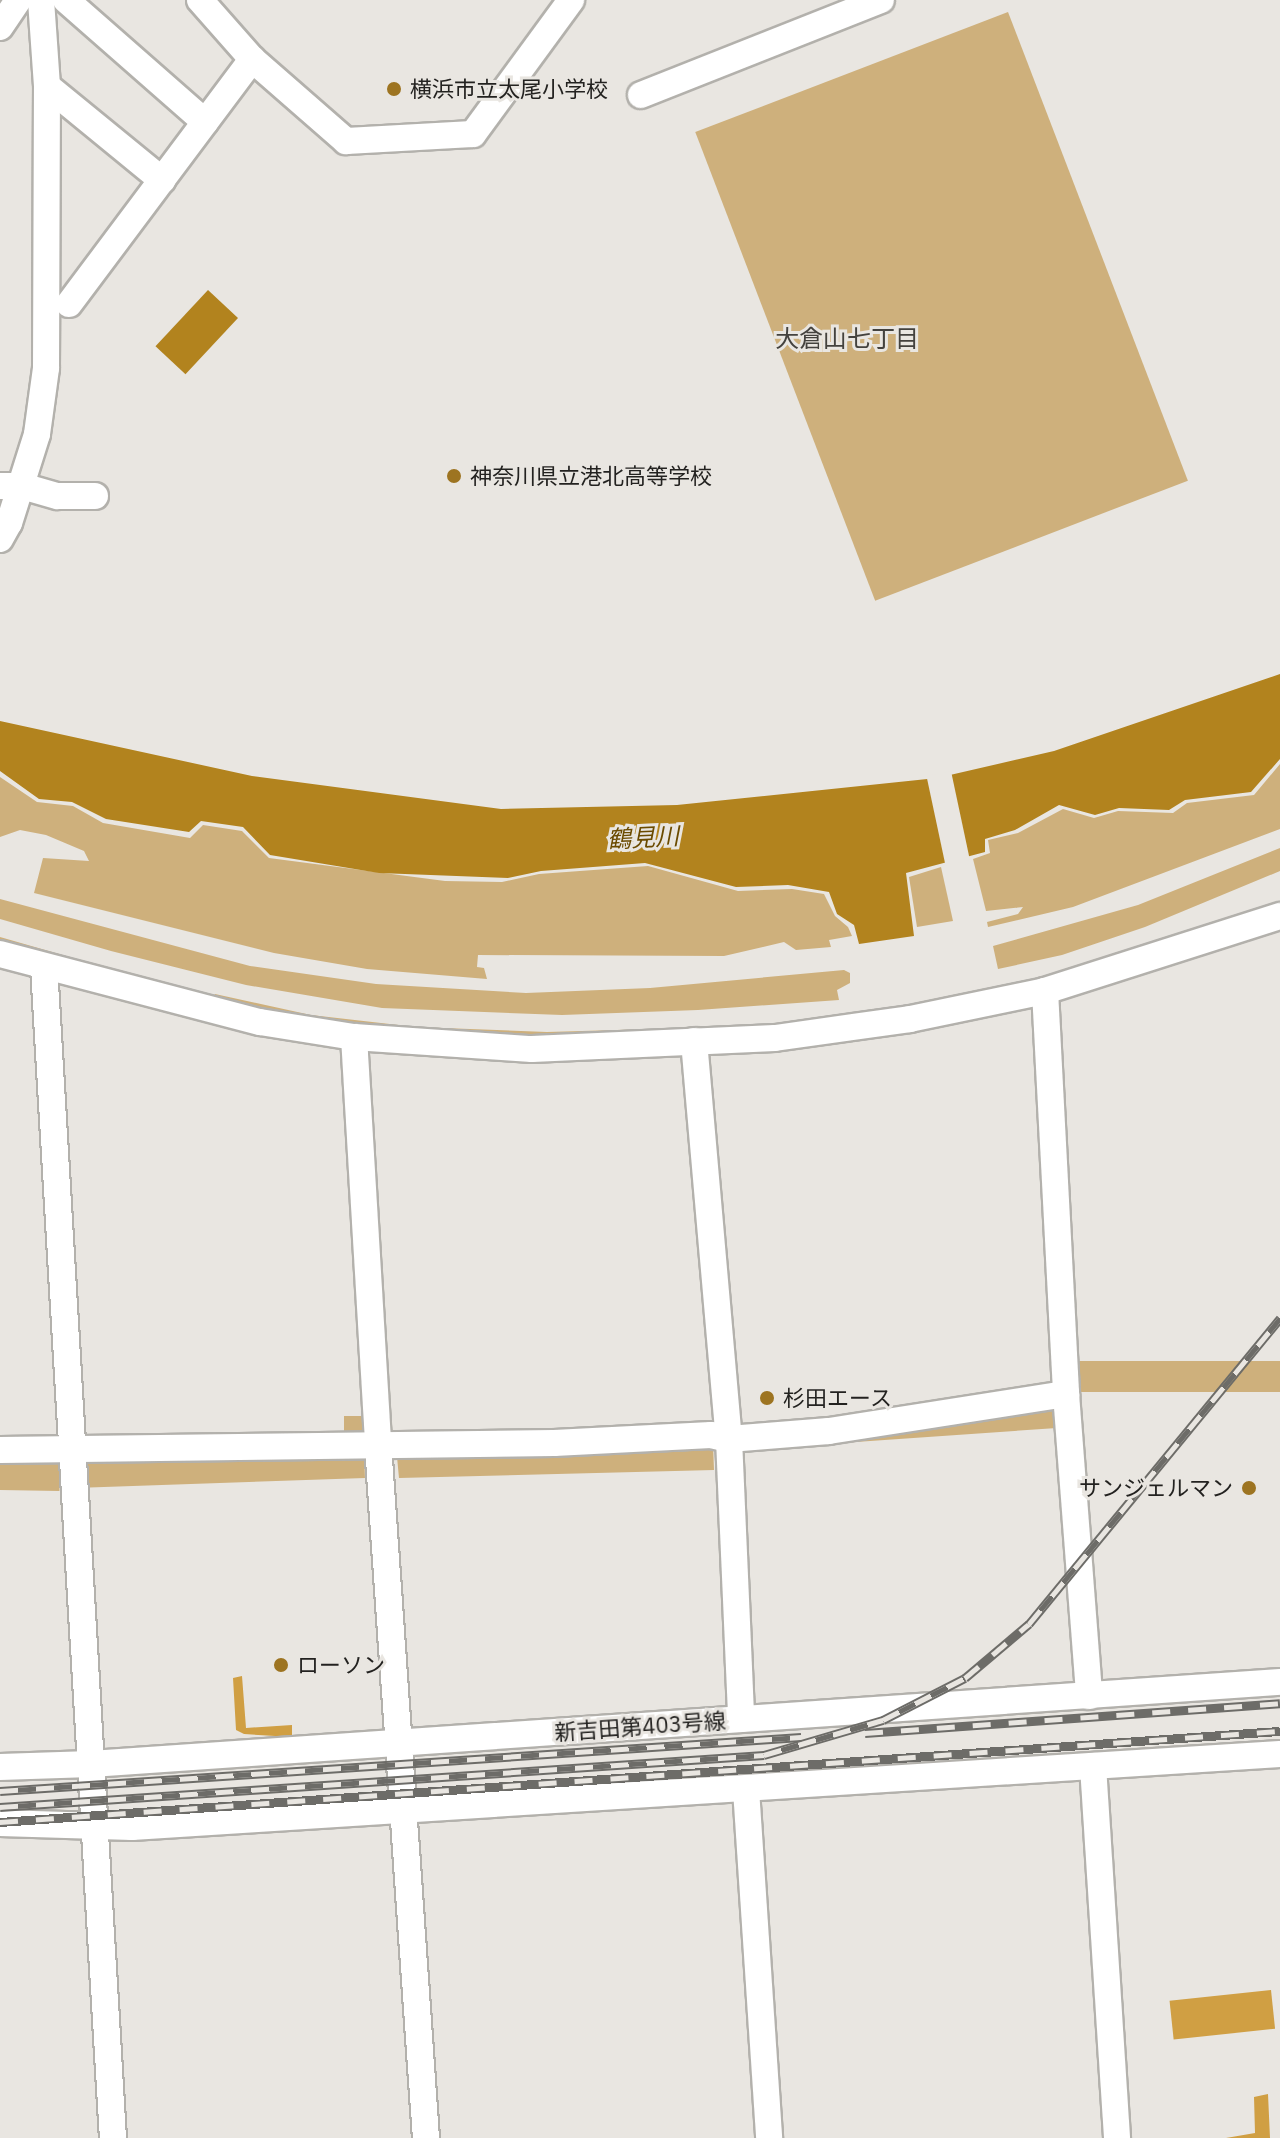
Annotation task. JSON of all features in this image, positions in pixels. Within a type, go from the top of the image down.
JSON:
[{"type":"street","points":[[0,27],[18,0]]},
{"type":"street","points":[[0,539],[11,486],[37,434],[46,368],[47,86],[41,0]]},
{"type":"street","points":[[66,0],[205,122]]},
{"type":"street","points":[[200,0],[252,59],[346,141],[473,134],[571,0]]},
{"type":"street","points":[[641,95],[881,0]]},
{"type":"street","points":[[69,304],[252,59]]},
{"type":"street","points":[[47,86],[162,180]]},
{"type":"street","points":[[11,486],[58,496],[95,496]]},
{"type":"street","points":[[0,954],[199,1009],[354,1037],[532,1049],[821,1034],[1045,991],[1280,916]]},
{"type":"street","points":[[44,967],[113,2138]]},
{"type":"street","points":[[1045,991],[1066,1394],[1089,1696]]},
{"type":"street","points":[[354,1037],[378,1445],[426,2138]]},
{"type":"street","points":[[694,1041],[729,1439],[741,1719]]},
{"type":"street","points":[[0,1450],[554,1443],[711,1435],[729,1439],[829,1431],[1066,1394]]},
{"type":"street","name":"新吉田第403号線","points":[[0,1767],[91,1764],[1280,1682]]},
{"type":"street","points":[[0,1823],[132,1827],[1280,1754]]},
{"type":"street","points":[[1093,1766],[1117,2138]]},
{"type":"street","points":[[746,1789],[769,2138]]},
{"type":"shaded area","points":[[1008,12],[1188,481],[875,601],[695,132]]},
{"type":"shaded area","points":[[1280,764],[1280,829],[1073,907],[988,927],[987,922],[1018,914],[1023,907],[986,911],[973,859],[990,853],[988,840],[1018,833],[1063,809],[1094,818],[1118,811],[1173,813],[1187,803],[1254,795]]},
{"type":"shaded area","points":[[0,777],[37,802],[73,806],[103,823],[190,838],[203,825],[242,831],[269,858],[445,881],[502,882],[539,874],[648,866],[738,891],[792,889],[824,894],[835,916],[848,927],[852,936],[829,940],[831,947],[796,950],[784,942],[724,956],[478,955],[477,967],[484,968],[487,979],[367,969],[274,953],[34,893],[43,858],[89,861],[84,851],[46,835],[20,830],[0,837]]},
{"type":"shaded area","points":[[1280,848],[1280,871],[1145,927],[1062,955],[998,969],[993,946],[1138,905]]},
{"type":"shaded area","points":[[941,867],[953,921],[917,927],[909,877]]},
{"type":"shaded area","points":[[0,899],[250,966],[376,984],[526,993],[650,988],[844,970],[850,973],[850,983],[837,990],[839,1000],[698,1010],[562,1015],[382,1008],[246,985],[111,951],[0,919]]},
{"type":"shaded area","points":[[0,937],[164,984],[163,990],[0,943]]},
{"type":"shaded area","points":[[215,994],[311,1015],[416,1027],[547,1032],[721,1027],[547,1037],[468,1035],[311,1020],[211,1000]]},
{"type":"shaded area","points":[[1077,1361],[1280,1361],[1280,1392],[1077,1392]]},
{"type":"shaded area","points":[[1055,1402],[1057,1428],[739,1450],[737,1424]]},
{"type":"shaded area","points":[[344,1416],[365,1416],[365,1435],[344,1435]]},
{"type":"shaded area","points":[[713,1444],[714,1470],[399,1478],[397,1457]]},
{"type":"shaded area","points":[[364,1450],[365,1478],[82,1488],[81,1460]]},
{"type":"shaded area","points":[[0,1459],[60,1460],[59,1491],[0,1490]]},
{"type":"shaded area","points":[[242,1676],[246,1728],[292,1725],[292,1737],[244,1734],[236,1730],[233,1678]]},
{"type":"shaded area","points":[[1271,1990],[1275,2029],[1174,2039],[1170,2001]]},
{"type":"shaded area","points":[[1268,2094],[1270,2138],[1226,2138],[1255,2133],[1254,2097]]},
{"type":"water","points":[[208,290],[238,318],[185,374],[155,346]]},
{"type":"water","name":"鶴見川","points":[[1280,674],[1280,759],[1251,792],[1185,800],[1169,810],[1119,808],[1095,815],[1059,805],[1015,830],[985,839],[985,852],[906,873],[914,936],[859,944],[854,925],[837,914],[829,892],[788,885],[736,887],[645,863],[541,871],[508,878],[379,873],[270,855],[243,827],[201,821],[189,832],[106,819],[72,802],[39,799],[0,771],[0,721],[252,776],[501,809],[677,805],[937,778],[1054,751]]},
{"type":"pier","points":[[951,771],[970,860],[945,865],[927,776]]},
{"type":"railway","points":[[0,1807],[764,1755],[883,1720],[965,1678],[1029,1624],[1280,1318]]},
{"type":"railway","points":[[865,1733],[1280,1703]]},
{"type":"railway","points":[[0,1822],[1280,1731]]},
{"type":"railway","points":[[0,1791],[801,1737]]},
{"type":"place","name":"横浜市立太尾小学校","points":[[394,89]]},
{"type":"place","name":"神奈川県立港北高等学校","points":[[454,476]]},
{"type":"place","name":"杉田エース","points":[[767,1398]]},
{"type":"place","name":"サンジェルマン","points":[[1249,1488]]},
{"type":"place","name":"ローソン","points":[[281,1665]]},
{"type":"district","name":"大倉山七丁目","points":[[847,339]]}]
